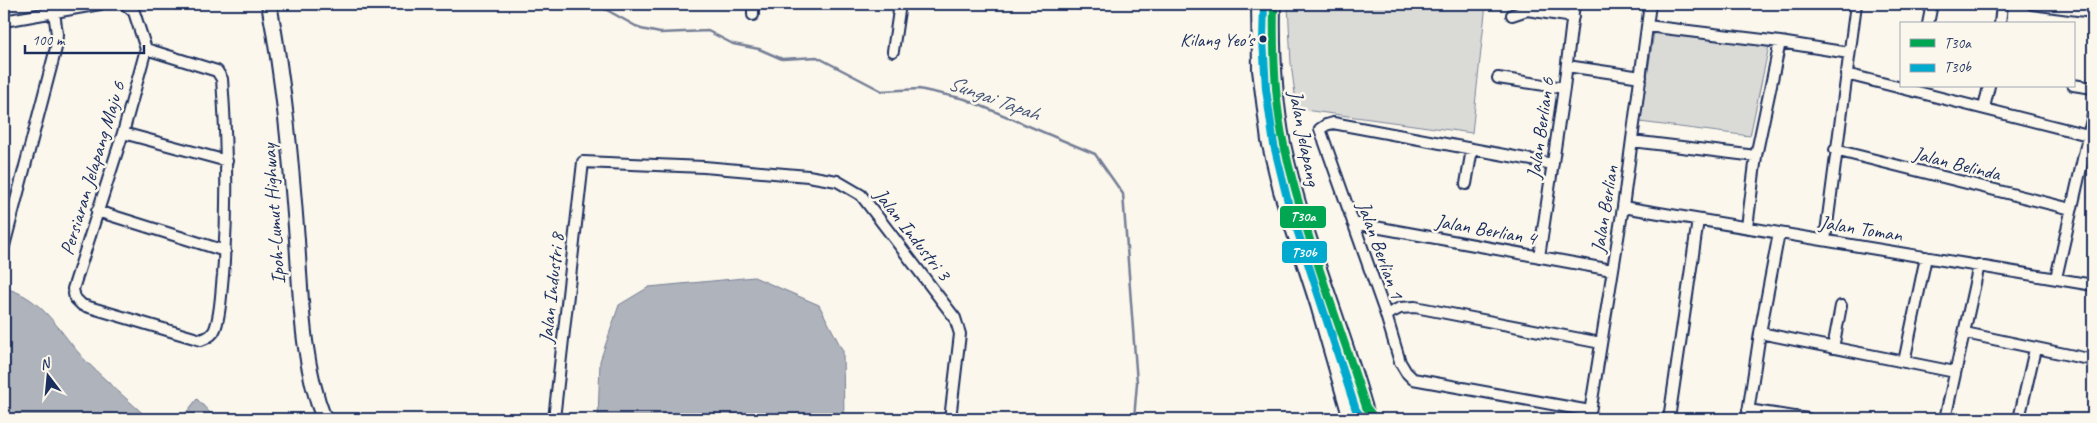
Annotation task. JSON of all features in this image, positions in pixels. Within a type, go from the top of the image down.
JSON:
[{"type":"highway","name":"Ipoh-Lumut Highway","points":[[269,4],[277,46],[287,130],[300,301],[308,357],[324,419]]},
{"type":"main road","name":"Jalan Jelapang","points":[[1258,4],[1259,70],[1268,141],[1280,191],[1317,305],[1350,419]]},
{"type":"main road","name":"Jalan Jelapang","points":[[1274,4],[1273,38],[1276,88],[1284,143],[1298,199],[1367,415]]},
{"type":"street","points":[[4,21],[100,4]]},
{"type":"street","points":[[97,211],[225,251],[227,161],[220,74],[217,70],[146,49],[134,12],[125,4]]},
{"type":"street","points":[[753,4],[754,15]]},
{"type":"street","points":[[893,51],[900,4]]},
{"type":"street","name":"Jalan Berlian 6","points":[[1539,257],[1564,88],[1574,4]]},
{"type":"street","name":"Jalan Berlian","points":[[1590,415],[1623,208],[1650,4]]},
{"type":"street","points":[[1825,240],[1835,150],[1856,4]]},
{"type":"street","points":[[1928,22],[1932,4]]},
{"type":"street","points":[[2000,22],[2002,4]]},
{"type":"street","points":[[2032,4],[2093,12]]},
{"type":"street","points":[[1512,15],[1527,10],[1573,17]]},
{"type":"street","points":[[4,246],[56,48],[57,34],[54,12]]},
{"type":"street","points":[[1647,26],[1780,42],[1849,53]]},
{"type":"street","points":[[1747,227],[1756,156],[1780,42]]},
{"type":"street","name":"Persiaran Jelapang Maju 6","points":[[146,49],[123,133],[73,289],[74,298],[82,305],[201,340],[209,337],[215,329],[221,299],[225,251]]},
{"type":"street","points":[[1567,66],[1641,77]]},
{"type":"street","points":[[1846,74],[1900,85]]},
{"type":"street","points":[[1498,78],[1564,88]]},
{"type":"street","points":[[2074,85],[2093,88]]},
{"type":"street","points":[[1915,88],[2088,135]]},
{"type":"street","points":[[1984,108],[1989,88]]},
{"type":"street","points":[[2056,278],[2093,115]]},
{"type":"street","name":"Jalan Berlian 1","points":[[1472,149],[1333,124],[1326,125],[1320,129],[1386,315],[1400,362],[1406,372],[1413,379],[1590,415]]},
{"type":"street","points":[[123,133],[227,161]]},
{"type":"street","points":[[1632,142],[1756,156]]},
{"type":"street","points":[[1466,184],[1472,149],[1553,164]]},
{"type":"street","name":"Jalan Belinda","points":[[1835,150],[2071,210]]},
{"type":"street","name":"Jalan Industri 8","points":[[554,419],[583,162]]},
{"type":"street","name":"Jalan Industri 3","points":[[583,162],[704,167],[808,176],[837,181],[861,195],[955,318],[960,334],[950,419]]},
{"type":"street","name":"Jalan Toman","points":[[1623,208],[2093,285]]},
{"type":"street","points":[[1669,419],[1698,220]]},
{"type":"street","name":"Jalan Berlian 4","points":[[1353,223],[1612,270]]},
{"type":"street","points":[[1779,233],[1747,414],[1808,419]]},
{"type":"street","points":[[1904,362],[1926,257]]},
{"type":"street","points":[[1945,419],[1979,265]]},
{"type":"street","points":[[1833,348],[1841,306]]},
{"type":"street","points":[[1386,315],[1400,308],[1414,307],[1601,343]]},
{"type":"street","points":[[1965,333],[2093,360]]},
{"type":"street","points":[[1760,334],[1955,372]]},
{"type":"street","points":[[2019,419],[2035,349]]},
{"type":"street","points":[[1367,415],[1375,419]]},
{"type":"shaded area","points":[[1288,4],[1486,4],[1472,133],[1297,109],[1291,64]]},
{"type":"shaded area","points":[[1654,32],[1769,46],[1750,136],[1640,122]]},
{"type":"shaded area","points":[[754,277],[819,305],[843,351],[844,419],[598,419],[600,361],[619,305],[649,287]]},
{"type":"shaded area","points":[[4,288],[30,299],[41,308],[86,361],[149,419],[4,419]]},
{"type":"shaded area","points":[[197,399],[216,419],[181,419]]},
{"type":"waterway","name":"Sungai Tapah","points":[[4,7],[17,4]]},
{"type":"waterway","name":"Sungai Tapah","points":[[596,4],[641,29],[660,33],[708,31],[733,44],[759,49],[782,59],[817,57],[882,91],[919,89],[965,99],[1095,154],[1123,194],[1137,383],[1134,419]]},
{"type":"transit line","name":"T30b","points":[[1264,4],[1263,39],[1266,89],[1274,145],[1288,202],[1356,410],[1363,419]]},
{"type":"transit line","name":"T30a","points":[[1274,4],[1275,75],[1278,110],[1292,178],[1322,277],[1366,407],[1375,419]]},
{"type":"place","name":"Kilang Yeo's","points":[[1263,39]]}]
